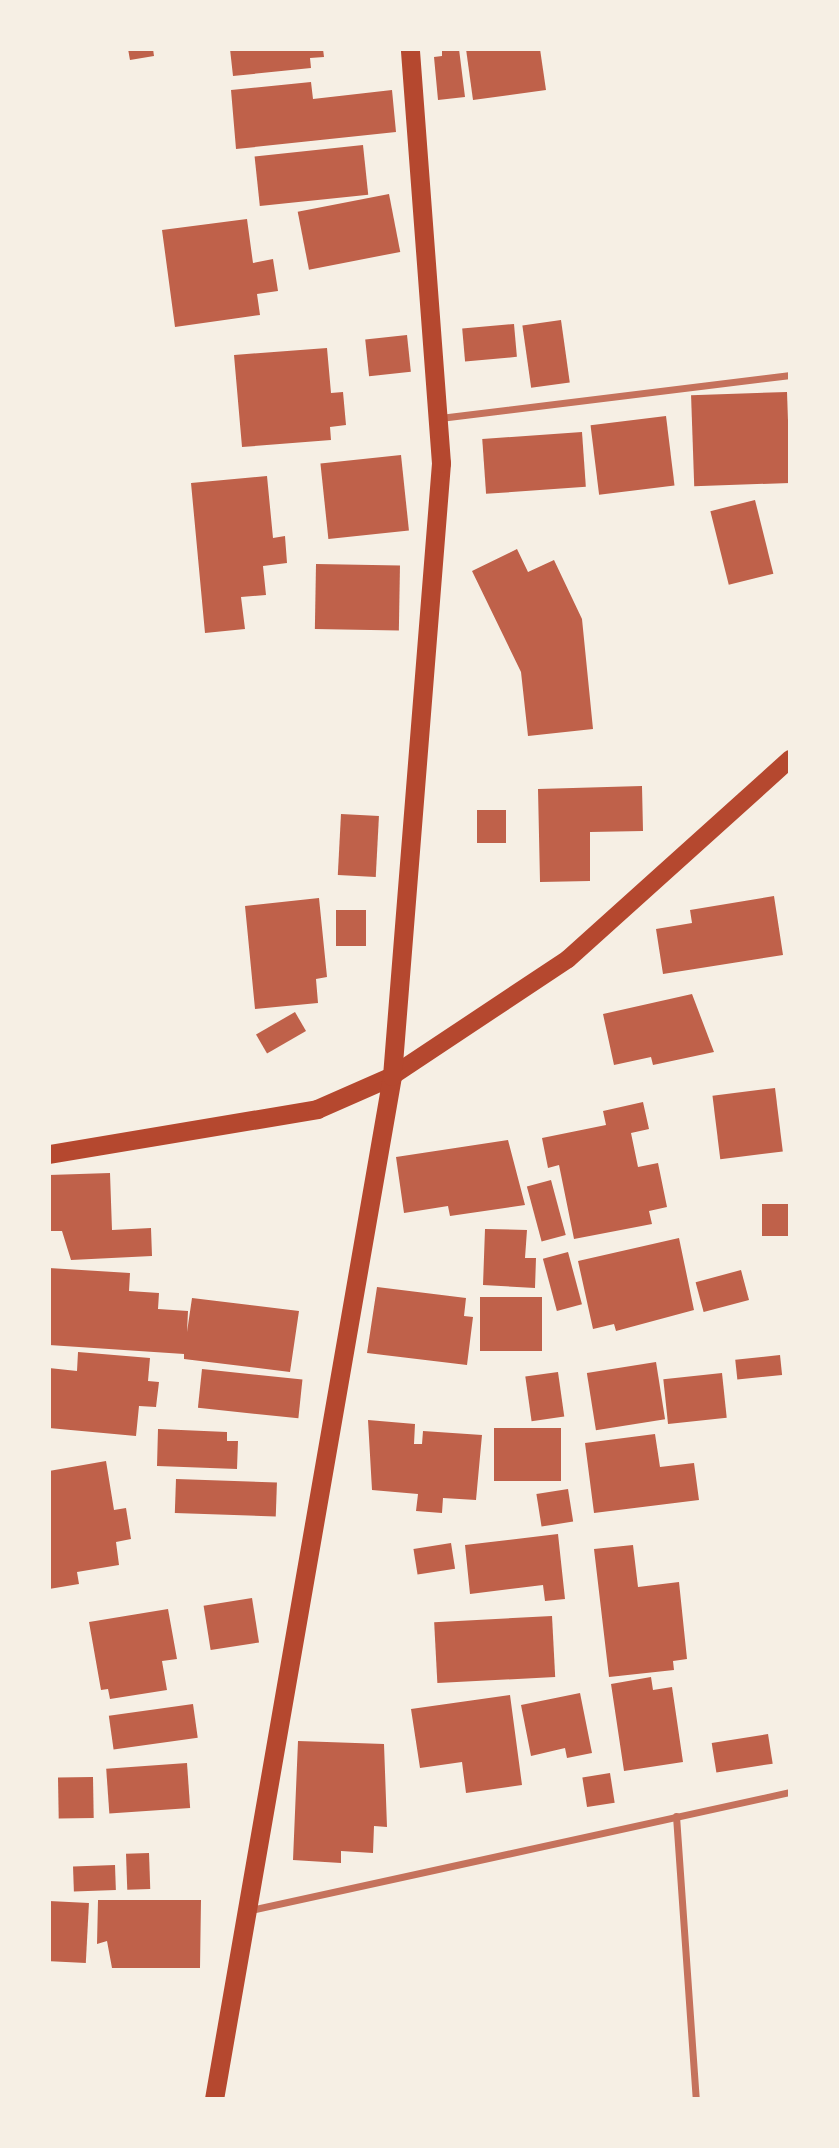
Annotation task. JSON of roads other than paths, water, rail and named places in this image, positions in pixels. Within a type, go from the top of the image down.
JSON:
[{"type":"highway","points":[[214,2099],[243,1912],[391,1076],[441,463],[410,49]]},
{"type":"highway","points":[[49,1154],[317,1110],[391,1076]]},
{"type":"main road","points":[[391,1076],[568,959],[790,759]]},
{"type":"street","points":[[439,418],[790,375]]},
{"type":"street","points":[[243,1912],[790,1792]]},
{"type":"street","points":[[676,1816],[696,2099]]}]
